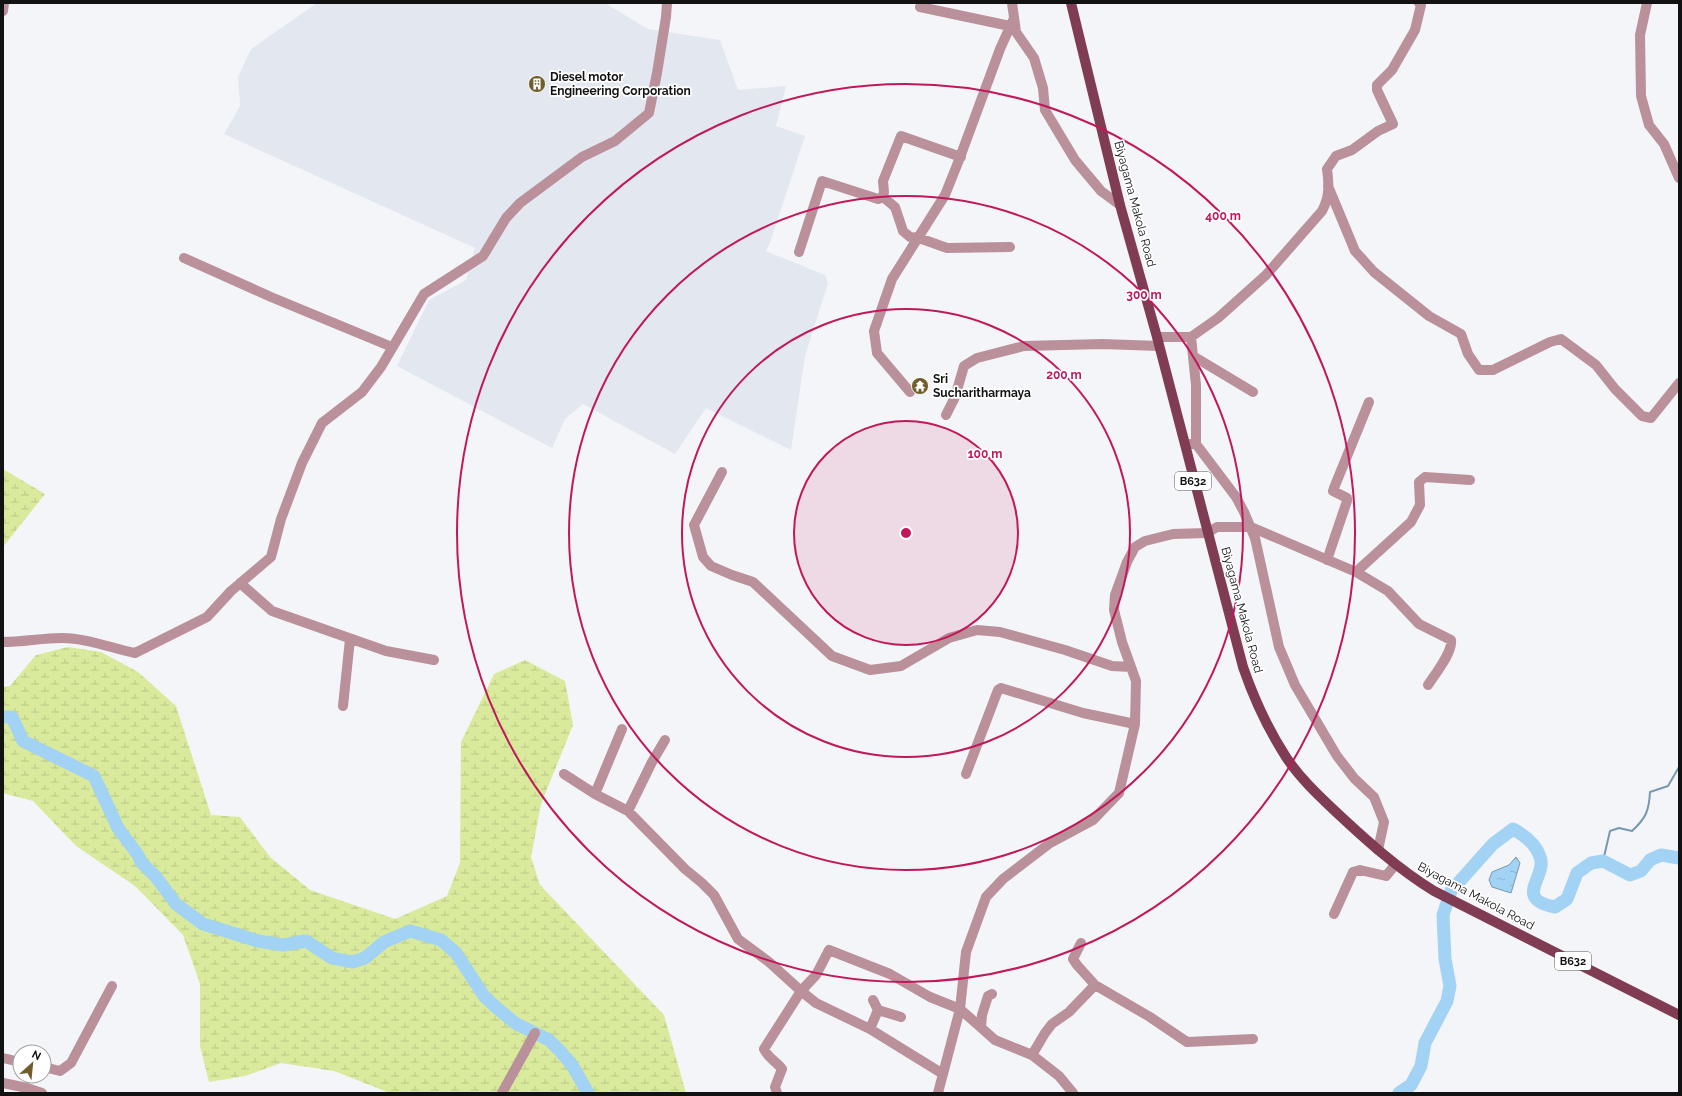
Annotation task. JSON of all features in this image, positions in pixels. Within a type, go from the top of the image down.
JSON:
[{"type":"main road","name":"Biyagama Makola Road","points":[[1071,3],[1120,205],[1158,341],[1243,667],[1261,714],[1287,759],[1314,791],[1378,850],[1395,865],[1434,891],[1679,1015]]},
{"type":"street","points":[[3,11],[4,3]]},
{"type":"street","points":[[3,642],[24,642],[62,638],[135,653],[207,617],[240,583],[271,557],[302,463],[322,423],[362,392],[392,347],[424,294],[483,256],[506,218],[520,203],[582,157],[615,141],[648,113],[657,73],[667,3]]},
{"type":"street","points":[[1012,3],[1012,22],[1016,32],[1034,58],[1043,88],[1045,110],[1075,160],[1101,191],[1120,205]]},
{"type":"street","points":[[946,415],[955,397],[964,366],[977,358],[1024,346],[1158,341],[1191,337],[1218,318],[1266,275],[1322,211],[1328,200],[1327,168],[1336,156],[1352,150],[1378,132],[1393,124],[1377,90],[1377,85],[1392,70],[1414,30],[1421,5],[1419,3]]},
{"type":"street","points":[[1647,3],[1640,35],[1641,96],[1649,125],[1664,144],[1679,178]]},
{"type":"street","points":[[920,7],[1012,22]]},
{"type":"street","points":[[910,392],[877,353],[874,331],[892,279],[945,195],[961,157],[987,82],[1012,22]]},
{"type":"street","points":[[883,197],[883,181],[901,136],[961,157]]},
{"type":"street","points":[[800,252],[822,181],[878,199],[883,197]]},
{"type":"street","points":[[1328,186],[1355,251],[1374,272],[1429,316],[1461,334],[1468,354],[1479,370],[1493,370],[1550,342],[1562,339],[1596,364],[1615,389],[1642,416],[1651,418],[1679,384]]},
{"type":"street","points":[[883,197],[895,207],[903,231],[910,238],[919,238],[947,248],[1010,247]]},
{"type":"street","points":[[184,258],[271,297],[392,347]]},
{"type":"street","points":[[1191,337],[1196,385],[1196,444],[1236,497],[1251,527],[1255,538],[1279,647],[1295,685],[1337,756],[1354,778],[1374,797],[1384,822],[1378,850]]},
{"type":"street","points":[[1193,356],[1253,392]]},
{"type":"street","points":[[1327,560],[1347,501],[1345,496],[1333,491],[1369,402]]},
{"type":"street","points":[[1184,445],[1196,444]]},
{"type":"street","points":[[722,472],[694,525],[703,557],[711,566],[753,582],[832,656],[870,670],[901,666],[949,638],[977,630],[1000,632],[1066,650],[1112,666],[1131,667]]},
{"type":"street","points":[[1356,572],[1411,522],[1420,505],[1419,482],[1421,479],[1424,477],[1470,480]]},
{"type":"street","points":[[940,1092],[943,1074],[960,1009],[966,952],[986,897],[1003,878],[1050,844],[1093,820],[1119,793],[1136,724],[1136,681],[1122,642],[1114,610],[1115,595],[1127,562],[1135,547],[1145,541],[1173,534],[1207,533],[1217,527],[1251,527],[1356,572],[1388,591],[1419,624],[1451,640],[1452,643],[1448,653],[1428,685]]},
{"type":"street","points":[[240,583],[272,611],[386,651],[434,660]]},
{"type":"street","points":[[343,706],[350,639]]},
{"type":"street","points":[[966,774],[998,690],[1001,688],[1082,713],[1136,724]]},
{"type":"street","points":[[595,794],[622,729]]},
{"type":"street","points":[[628,811],[652,762],[665,740]]},
{"type":"street","points":[[564,774],[595,794],[628,811],[679,864],[714,895],[738,939],[769,962],[816,1003],[870,1029],[943,1074]]},
{"type":"street","points":[[1334,914],[1354,872],[1360,870],[1386,876],[1395,865]]},
{"type":"street","points":[[1081,943],[1073,959],[1095,985],[1150,1017],[1187,1042],[1253,1039]]},
{"type":"street","points":[[777,1093],[775,1087],[782,1069],[764,1049],[801,991],[816,975],[829,950],[890,974],[930,997],[960,1009],[995,1040],[1032,1055],[1059,1076],[1073,1093]]},
{"type":"street","points":[[1032,1055],[1044,1033],[1052,1024],[1069,1012],[1095,985]]},
{"type":"street","points":[[52,1069],[60,1071],[71,1063],[112,986]]},
{"type":"street","points":[[981,1027],[982,1015],[988,996],[992,994]]},
{"type":"street","points":[[873,1000],[878,1010],[901,1017]]},
{"type":"street","points":[[870,1029],[878,1010]]},
{"type":"street","points":[[502,1093],[535,1033]]},
{"type":"street","points":[[3,1082],[42,1093]]},
{"type":"shaded area","points":[[317,3],[605,3],[648,29],[720,40],[738,90],[786,86],[776,126],[805,136],[770,243],[766,251],[825,275],[828,283],[805,356],[791,450],[706,408],[675,454],[583,404],[565,419],[552,448],[397,366],[429,300],[466,280],[475,248],[224,134],[240,106],[238,77],[251,49]]},
{"type":"green space","points":[[3,469],[45,494],[3,547]]},
{"type":"green space","points":[[68,647],[101,652],[138,672],[176,706],[211,815],[240,817],[270,857],[310,890],[395,919],[447,896],[460,863],[461,742],[494,674],[525,660],[565,681],[573,725],[541,804],[531,857],[540,885],[664,1015],[686,1093],[390,1093],[334,1071],[281,1063],[245,1076],[209,1082],[200,1046],[200,984],[183,935],[135,886],[76,846],[33,801],[3,793],[3,687],[10,686],[36,655]]},
{"type":"water","points":[[1516,857],[1520,863],[1511,893],[1492,887],[1489,880],[1492,872],[1509,865]]},
{"type":"waterway","points":[[3,717],[12,717],[23,741],[94,776],[118,828],[138,855],[141,862],[156,877],[176,904],[203,924],[258,941],[283,945],[306,941],[332,958],[352,962],[365,958],[384,942],[410,931],[441,940],[456,953],[484,996],[515,1023],[549,1040],[560,1051],[572,1065],[588,1093]]},
{"type":"waterway","points":[[1603,861],[1610,831],[1619,828],[1632,831],[1641,822],[1646,814],[1650,792],[1668,786],[1679,767]]},
{"type":"waterway","points":[[1399,1093],[1411,1085],[1421,1066],[1425,1043],[1447,1001],[1450,986],[1445,959],[1443,915],[1451,891],[1493,844],[1513,829],[1529,840],[1536,848],[1541,864],[1533,893],[1542,903],[1555,907],[1567,899],[1577,873],[1591,863],[1603,861],[1630,875],[1641,871],[1650,860],[1661,855],[1679,858]]},
{"type":"place","name":"Diesel motor Engineering Corporation","points":[[537,84]]},
{"type":"place","name":"Sri Sucharitharmaya","points":[[920,386]]}]
